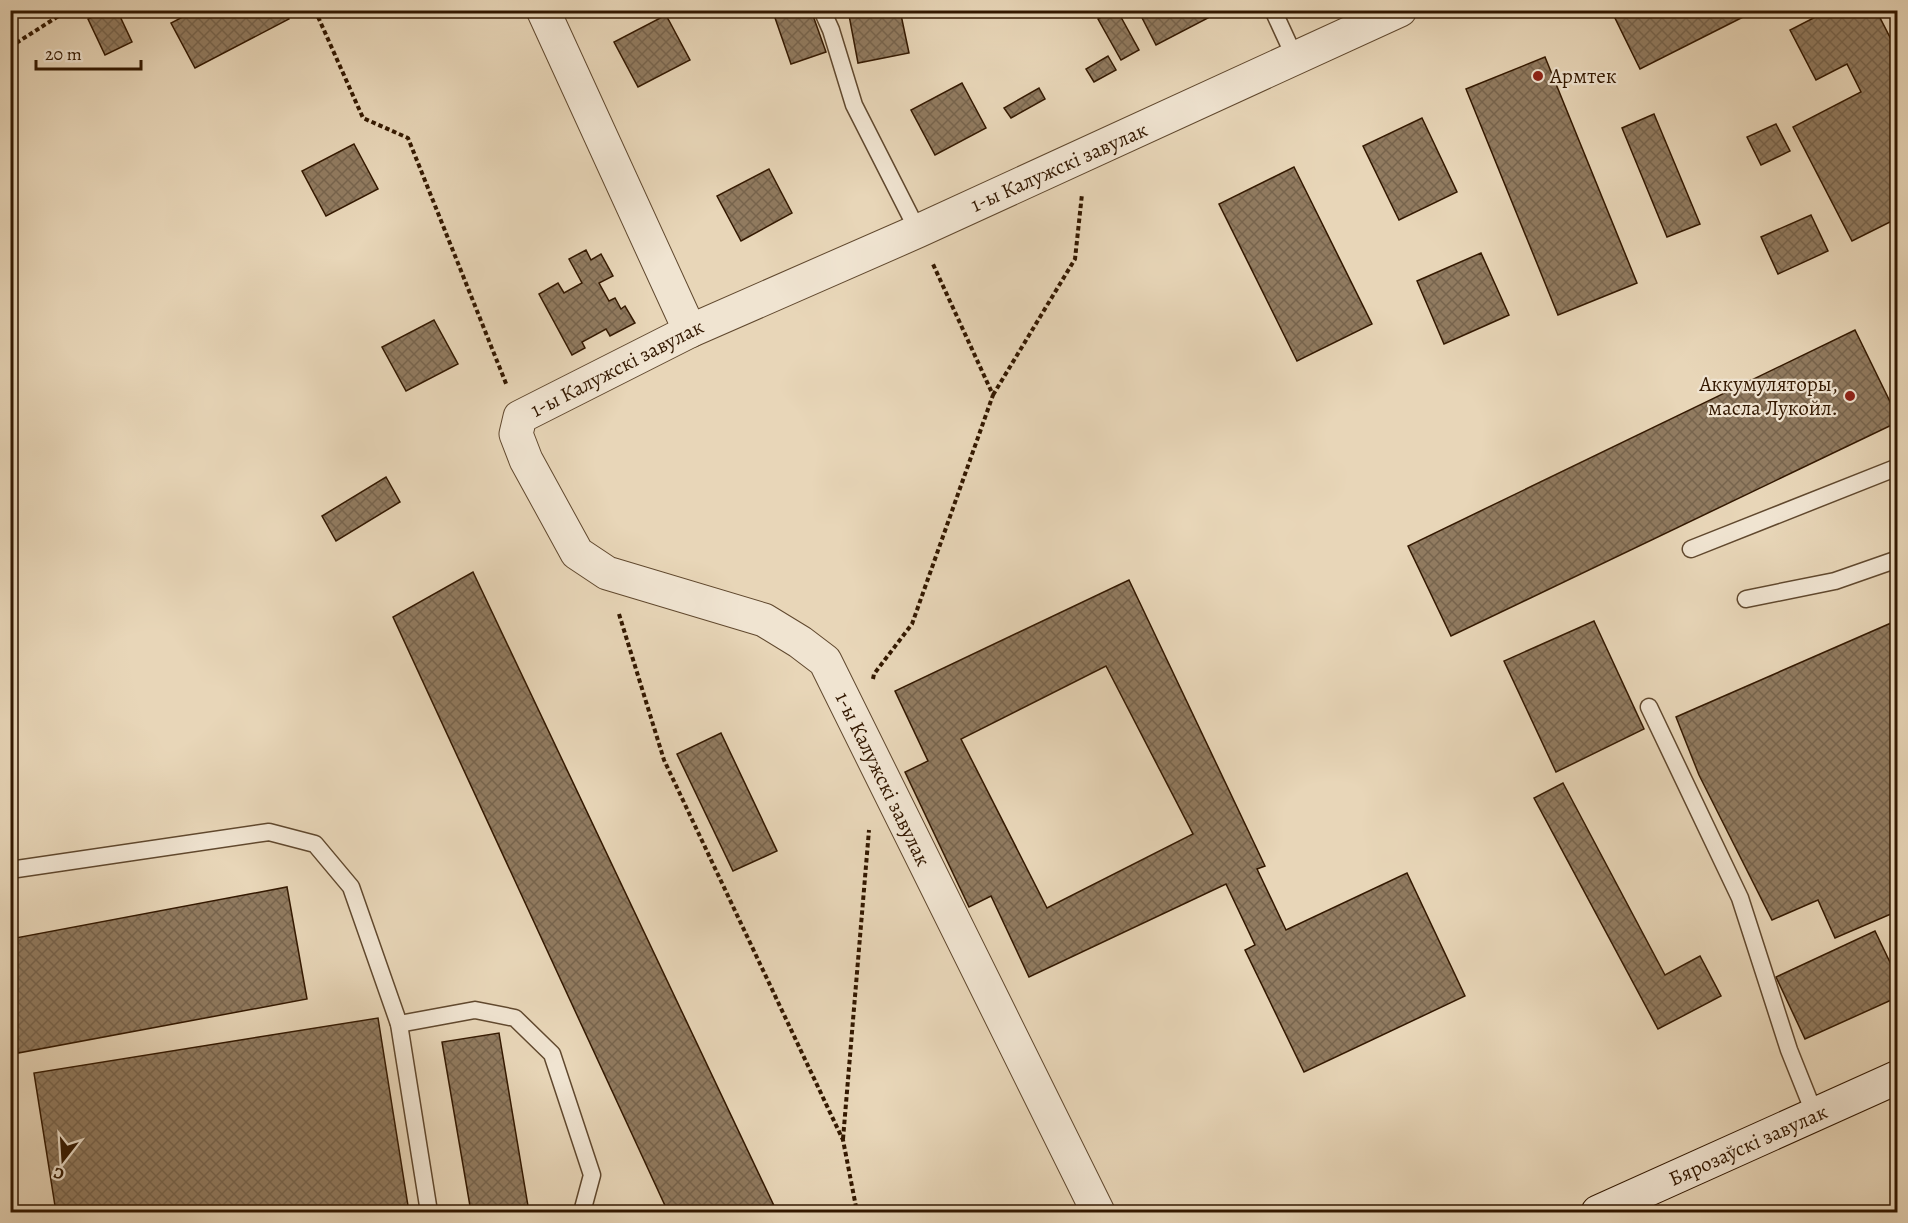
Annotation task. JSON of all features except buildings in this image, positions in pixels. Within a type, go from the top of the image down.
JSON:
[{"type":"street","points":[[543,10],[690,331]]},
{"type":"street","name":"1-ы Калужскі завулак","points":[[1098,1212],[825,661],[800,642],[764,620],[607,573],[577,553],[526,460],[516,434],[520,417],[690,331],[918,231],[1296,60],[1400,10]]},
{"type":"street","name":"Бярозаўскі завулак","points":[[1598,1212],[1898,1077]]},
{"type":"lane","points":[[822,10],[831,30],[854,105],[918,231]]},
{"type":"lane","points":[[1273,10],[1296,60]]},
{"type":"lane","points":[[1691,549],[1898,467]]},
{"type":"lane","points":[[1746,599],[1835,581],[1898,560]]},
{"type":"lane","points":[[1649,707],[1740,898],[1789,1050],[1815,1115]]},
{"type":"lane","points":[[10,870],[269,832],[315,844],[351,887],[399,1024],[429,1212]]},
{"type":"lane","points":[[399,1024],[475,1010],[515,1018],[552,1054],[592,1175],[582,1212]]},
{"type":"path","points":[[10,47],[68,10]]},
{"type":"path","points":[[315,10],[363,118],[408,138],[520,417]]},
{"type":"path","points":[[860,730],[874,674],[912,624],[993,395],[1075,260],[1087,154]]},
{"type":"path","points":[[918,231],[993,395]]},
{"type":"path","points":[[607,573],[664,760],[843,1140],[857,1212]]},
{"type":"path","points":[[843,1140],[870,821]]},
{"type":"place","name":"Армтек","points":[[1538,76]]},
{"type":"place","name":"Аккумуляторы, масла Лукойл.","points":[[1850,396]]}]
